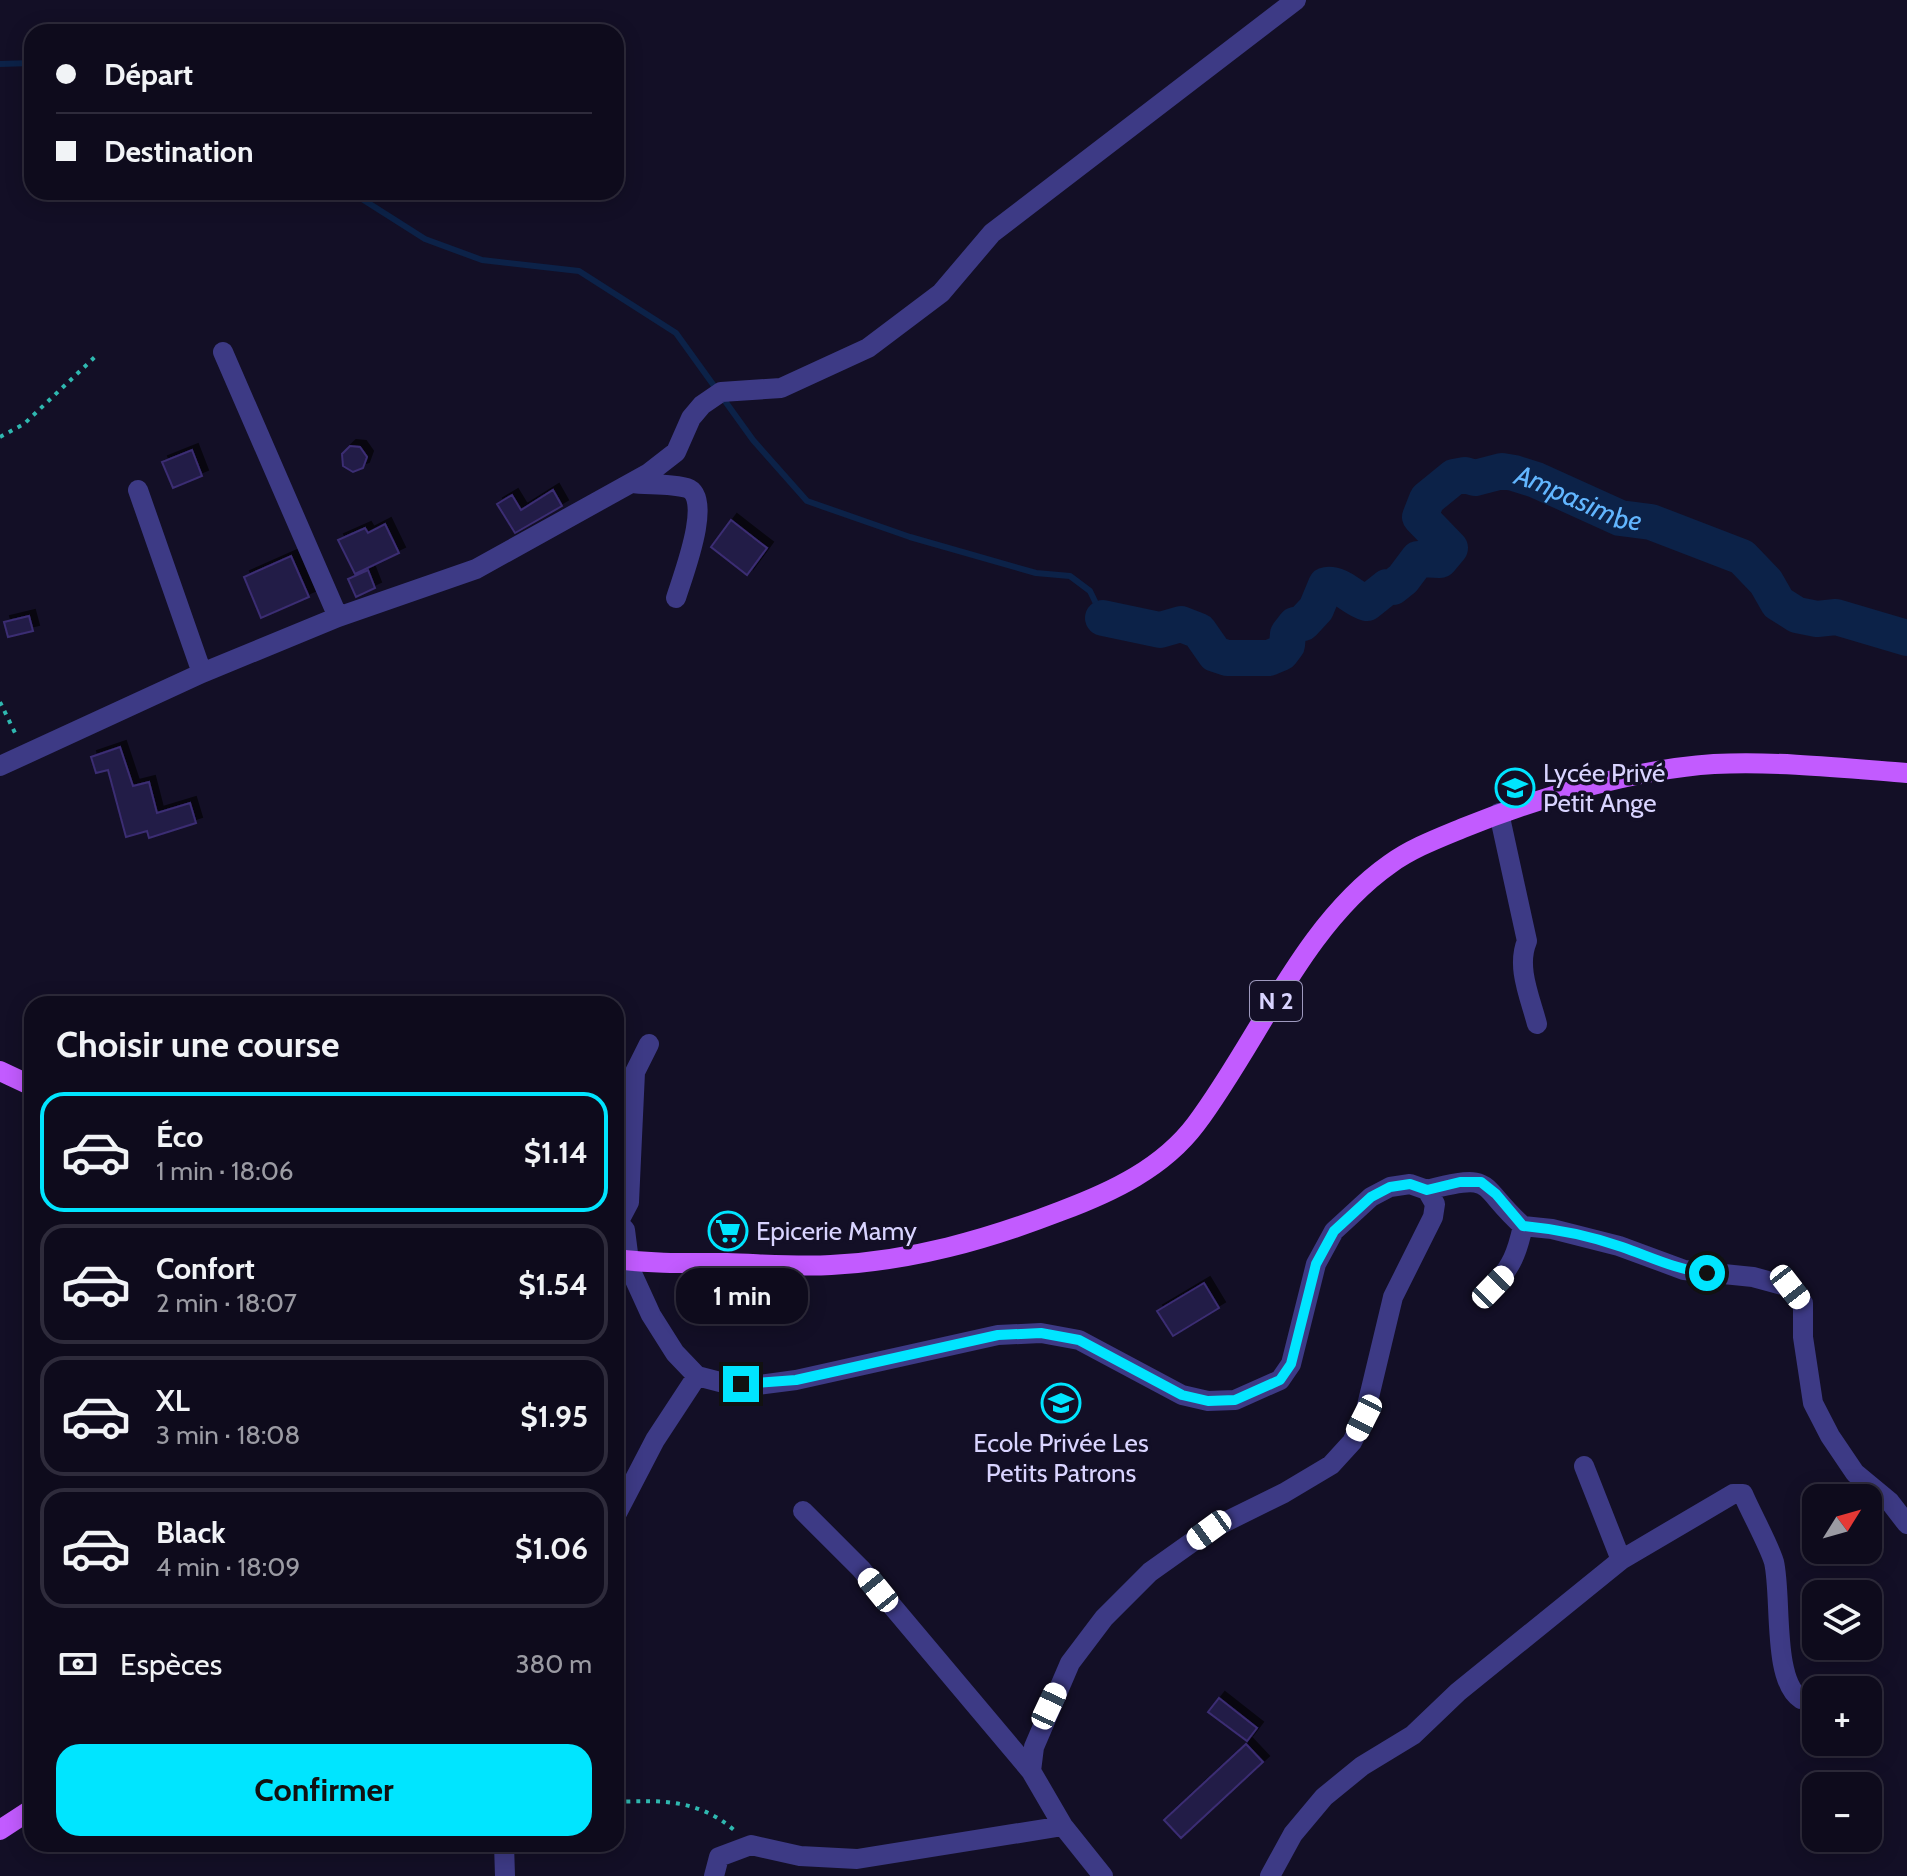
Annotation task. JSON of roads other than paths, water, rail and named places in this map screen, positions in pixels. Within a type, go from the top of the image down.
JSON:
[{"type":"main road","name":"N 2","points":[[624,1266],[665,1262],[830,1266],[908,1258],[980,1240],[1108,1191],[1141,1173],[1182,1141],[1217,1095],[1308,951],[1352,897],[1392,863],[1431,841],[1499,813],[1576,791],[1684,767],[1739,763],[1907,773]]},
{"type":"main road","points":[[0,1068],[24,1069]]},
{"type":"main road","points":[[0,1068],[24,1082]]},
{"type":"main road","points":[[0,1830],[24,1814]]},
{"type":"street","points":[[0,766],[202,673],[338,617],[476,569],[631,483],[676,452],[691,418],[702,405],[721,392],[781,388],[868,348],[941,293],[992,233],[1296,0]]},
{"type":"street","points":[[223,352],[338,617]]},
{"type":"street","points":[[631,483],[689,488],[697,495],[700,511],[676,598]]},
{"type":"street","points":[[138,490],[202,673]]},
{"type":"street","points":[[1499,813],[1527,941],[1522,953],[1523,971],[1537,1024]]},
{"type":"street","points":[[624,1210],[629,1202],[635,1072],[649,1044]]},
{"type":"street","points":[[624,1268],[675,1353],[697,1376],[724,1383],[758,1385],[796,1380],[998,1335],[1041,1333],[1079,1340],[1182,1395],[1208,1401],[1235,1400],[1280,1380],[1291,1364],[1316,1264],[1334,1231],[1371,1197],[1390,1187],[1410,1184],[1427,1190],[1460,1182],[1481,1182],[1496,1194],[1523,1226],[1552,1229],[1619,1246],[1684,1270],[1753,1277],[1790,1287],[1803,1303],[1803,1337],[1813,1403],[1830,1436],[1855,1473],[1890,1502],[1907,1524]]},
{"type":"street","points":[[1031,1771],[1034,1747],[1070,1663],[1104,1618],[1150,1572],[1197,1539],[1331,1465],[1352,1442],[1364,1418],[1393,1297],[1433,1217],[1435,1204],[1427,1190]]},
{"type":"street","points":[[1493,1287],[1517,1253],[1523,1226]]},
{"type":"street","points":[[624,1500],[655,1440],[697,1376]]},
{"type":"street","points":[[1584,1466],[1621,1560]]},
{"type":"street","points":[[1270,1876],[1293,1834],[1324,1797],[1362,1766],[1413,1735],[1458,1692],[1621,1560],[1733,1494],[1743,1494],[1773,1559],[1780,1601],[1782,1670],[1795,1695],[1802,1699]]},
{"type":"street","points":[[803,1511],[861,1569],[1031,1771],[1063,1826],[1103,1876]]},
{"type":"street","points":[[714,1876],[719,1857],[751,1845],[800,1856],[857,1859],[1063,1826]]},
{"type":"street","points":[[504,1852],[505,1876]]},
{"type":"waterway","points":[[0,64],[24,63]]},
{"type":"waterway","points":[[364,200],[425,239],[482,260],[579,271],[676,333],[753,440],[807,501],[910,537],[1036,573],[1070,576],[1090,591],[1103,618]]},
{"type":"waterway","name":"Ampasimbe","points":[[1103,618],[1160,630],[1181,624],[1199,631],[1215,654],[1227,658],[1269,658],[1281,653],[1295,625],[1303,623],[1316,609],[1326,585],[1337,586],[1367,603],[1403,579],[1418,559],[1440,560],[1450,548],[1420,517],[1427,499],[1454,477],[1465,475],[1475,478],[1502,471],[1536,480],[1620,518],[1651,522],[1742,557],[1766,582],[1778,603],[1797,615],[1817,619],[1836,617],[1907,638]]},
{"type":"place","name":"Lycée Privé Petit Ange","points":[[1515,788]]},
{"type":"place","name":"Epicerie Mamy","points":[[728,1231]]},
{"type":"place","name":"Ecole Privée Les Petits Patrons","points":[[1061,1403]]}]
